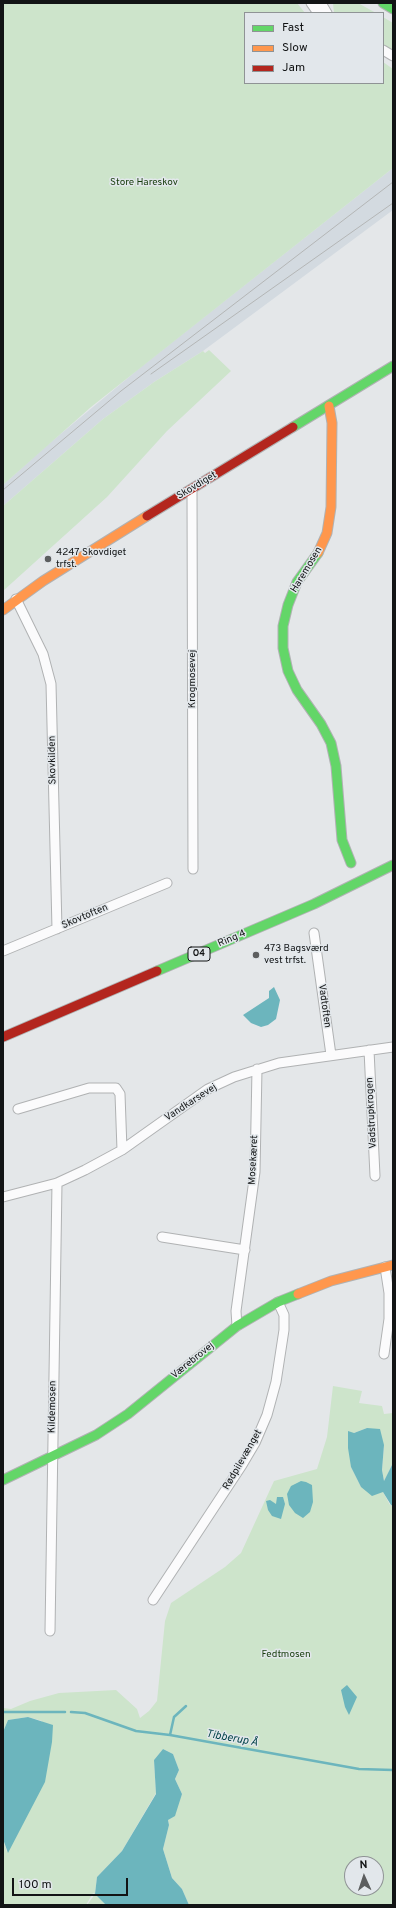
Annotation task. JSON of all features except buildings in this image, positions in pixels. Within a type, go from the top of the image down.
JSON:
[{"type":"street","points":[[311,3],[317,12]]},
{"type":"street","points":[[321,3],[326,12]]},
{"type":"street","points":[[383,3],[393,9]]},
{"type":"street","points":[[384,51],[393,56]]},
{"type":"street","name":"Skovdiget","points":[[3,610],[16,599],[393,366]]},
{"type":"street","name":"Haremosen","points":[[329,406],[332,423],[331,507],[327,533],[319,551],[297,582],[288,605],[283,626],[283,648],[288,671],[297,690],[321,724],[331,743],[336,766],[342,840],[351,863]]},
{"type":"street","name":"Krogmosevej","points":[[192,489],[193,870]]},
{"type":"street","name":"Skovkilden","points":[[16,599],[43,654],[51,684],[57,928]]},
{"type":"street","name":"Ring 4","points":[[3,1037],[279,919],[393,865]]},
{"type":"street","name":"Skovtoften","points":[[3,951],[167,883]]},
{"type":"street","name":"Vadtoften","points":[[314,933],[331,1055]]},
{"type":"street","name":"Vandkarsevej","points":[[3,1198],[57,1183],[122,1150],[208,1089],[257,1069],[279,1063],[393,1047]]},
{"type":"street","name":"Vadstrupkrogen","points":[[369,1050],[375,1176]]},
{"type":"street","name":"Mosekæret","points":[[237,1326],[236,1311],[255,1172],[257,1069]]},
{"type":"street","points":[[18,1109],[89,1088],[116,1088],[120,1094],[122,1150]]},
{"type":"street","name":"Kildemosen","points":[[50,1631],[57,1183]]},
{"type":"street","points":[[162,1237],[244,1250]]},
{"type":"street","points":[[384,1354],[389,1319],[389,1266]]},
{"type":"street","name":"Værebrovej","points":[[3,1480],[96,1435],[128,1414],[237,1326],[278,1302],[331,1281],[389,1266]]},
{"type":"street","name":"Rødpilevænget","points":[[153,1600],[255,1443],[266,1415],[276,1382],[284,1330],[284,1314],[278,1302]]},
{"type":"shaded area","points":[[393,168],[393,210],[203,351],[154,382],[103,419],[3,506],[3,485],[45,447],[141,367]]},
{"type":"green space","name":"Store Hareskov","points":[[3,3],[297,3],[304,12],[244,12],[244,84],[384,84],[384,63],[393,69],[393,168],[91,407],[3,485]]},
{"type":"green space","points":[[333,3],[358,3],[374,12],[334,12]]},
{"type":"green space","points":[[384,18],[393,23],[393,51],[384,46]]},
{"type":"green space","points":[[209,350],[231,371],[167,431],[107,497],[3,591],[3,506],[103,419],[154,382],[203,351],[205,353]]},
{"type":"green space","name":"Fedtmosen","points":[[333,1386],[362,1391],[359,1403],[382,1406],[384,1414],[393,1413],[393,1463],[384,1481],[382,1470],[384,1445],[367,1428],[354,1433],[351,1467],[361,1487],[383,1492],[390,1505],[393,1506],[393,1905],[189,1905],[182,1889],[172,1878],[163,1849],[169,1825],[168,1820],[182,1794],[175,1779],[179,1770],[173,1754],[163,1749],[154,1760],[156,1793],[122,1851],[97,1877],[95,1894],[93,1893],[86,1905],[3,1905],[3,1839],[7,1852],[42,1721],[28,1717],[8,1720],[3,1732],[3,1708],[11,1709],[30,1701],[59,1693],[116,1690],[137,1709],[140,1718],[149,1711],[157,1701],[165,1621],[171,1603],[225,1567],[241,1553],[274,1481],[317,1469],[327,1437]]},
{"type":"green space","points":[[95,1894],[106,1905],[87,1905]]},
{"type":"water","points":[[274,987],[280,1000],[276,1019],[268,1025],[261,1027],[251,1023],[243,1015],[269,998],[269,991]]},
{"type":"water","points":[[367,1428],[380,1429],[384,1445],[382,1470],[384,1481],[393,1463],[393,1506],[383,1492],[372,1496],[361,1487],[351,1467],[348,1448],[348,1431],[354,1433]]},
{"type":"water","points":[[301,1481],[312,1485],[313,1502],[310,1512],[303,1518],[295,1513],[289,1505],[287,1494],[291,1486]]},
{"type":"water","points":[[277,1497],[283,1497],[285,1504],[281,1519],[272,1516],[268,1510],[266,1501],[270,1500],[276,1504]]},
{"type":"water","points":[[347,1685],[357,1697],[349,1715],[345,1707],[341,1690]]},
{"type":"water","points":[[28,1717],[53,1725],[52,1742],[45,1782],[8,1853],[3,1839],[3,1732],[8,1720]]},
{"type":"water","points":[[163,1749],[173,1754],[179,1770],[175,1779],[182,1794],[175,1816],[168,1820],[169,1825],[163,1849],[172,1878],[182,1889],[189,1905],[106,1905],[95,1894],[97,1877],[122,1851],[156,1794],[154,1760]]},
{"type":"waterway","points":[[170,1735],[174,1717],[186,1706]]},
{"type":"waterway","name":"Tibberup Å","points":[[3,1712],[65,1712]]},
{"type":"waterway","name":"Tibberup Å","points":[[71,1712],[85,1713],[136,1731],[170,1735],[359,1769],[393,1770]]},
{"type":"tram line","points":[[3,490],[121,391],[393,182]]},
{"type":"tram line","points":[[151,374],[393,203]]},
{"type":"traffic: fast","points":[[383,3],[393,9]]},
{"type":"traffic: fast","points":[[293,427],[393,366]]},
{"type":"traffic: fast","points":[[318,553],[297,582],[288,605],[283,626],[283,648],[288,671],[297,690],[321,724],[331,743],[336,766],[342,840],[351,863]]},
{"type":"traffic: fast","points":[[157,971],[314,904],[393,865]]},
{"type":"traffic: fast","points":[[3,1480],[96,1435],[128,1414],[237,1326],[278,1302],[298,1294]]},
{"type":"traffic: slow","points":[[318,553],[327,533],[331,507],[332,423],[329,406]]},
{"type":"traffic: slow","points":[[3,610],[43,581],[147,516]]},
{"type":"traffic: slow","points":[[298,1294],[331,1281],[393,1265]]},
{"type":"traffic: jam","points":[[147,516],[293,427]]},
{"type":"traffic: jam","points":[[3,1037],[157,971]]},
{"type":"place","name":"4247 Skovdiget trfst.","points":[[48,559]]},
{"type":"place","name":"473 Bagsværd vest trfst.","points":[[256,955]]}]
